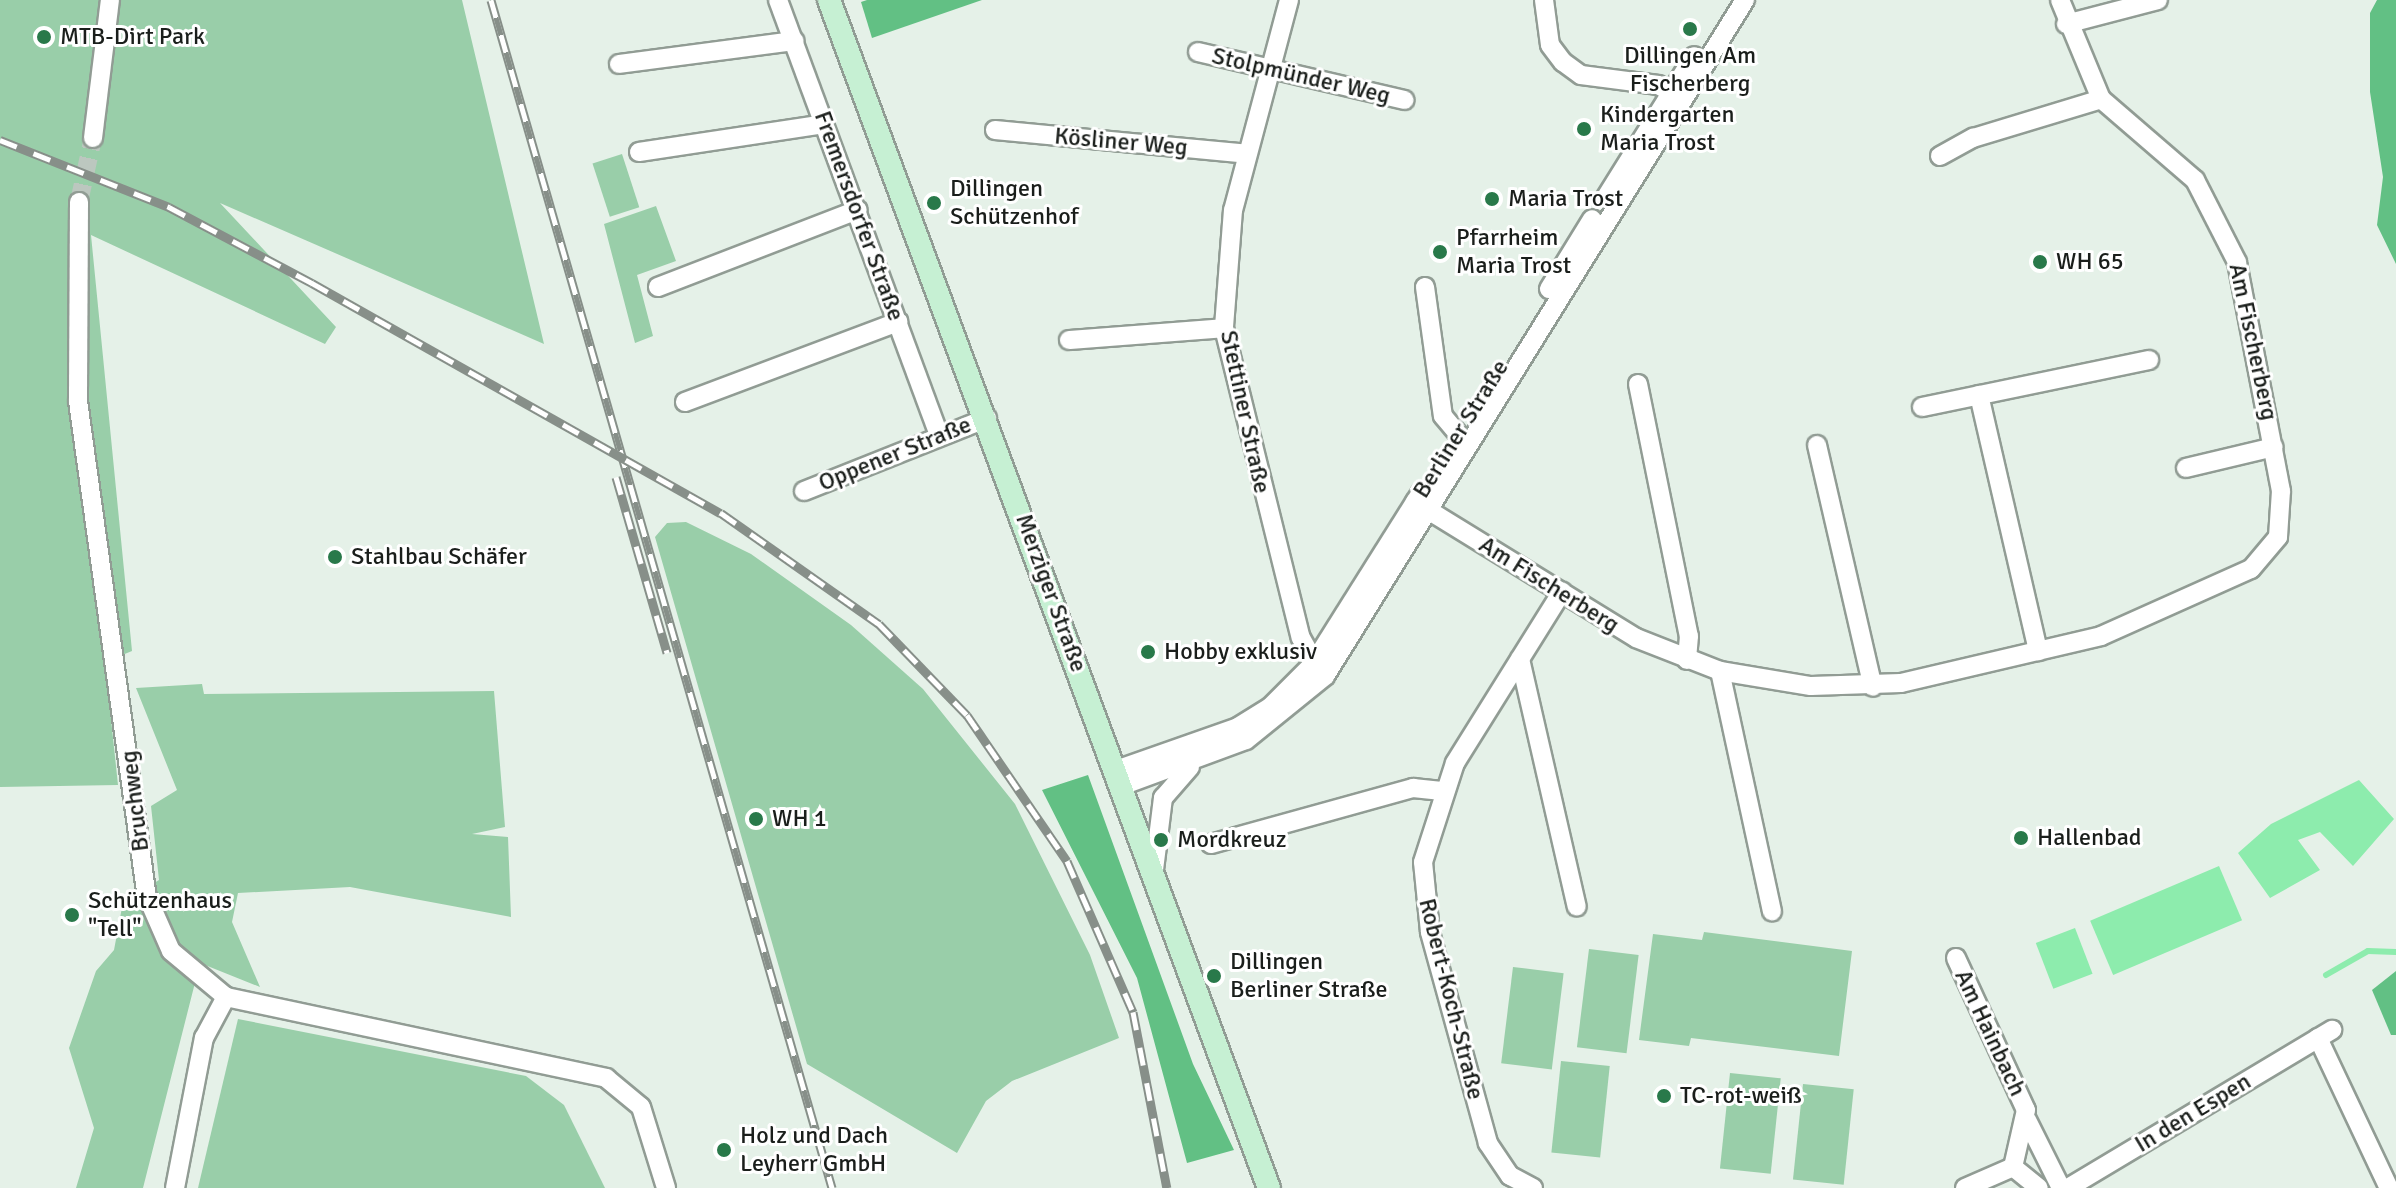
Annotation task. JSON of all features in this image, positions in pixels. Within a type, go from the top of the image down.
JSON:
[{"type":"main road","name":"Merziger Straße","points":[[829,0],[987,418],[1269,1188]]},
{"type":"street","points":[[93,138],[110,0]]},
{"type":"street","name":"Fremersdorfer Straße","points":[[778,0],[938,433]]},
{"type":"street","name":"Stettiner Straße","points":[[1289,0],[1247,154],[1225,260],[1224,328],[1243,425],[1319,670]]},
{"type":"street","points":[[1544,0],[1550,45],[1563,62],[1581,75],[1677,95]]},
{"type":"street","name":"Berliner Straße","points":[[1119,778],[1196,763],[1278,719],[1319,670],[1677,95],[1730,0]]},
{"type":"street","name":"Berliner Straße","points":[[1677,95],[1744,0]]},
{"type":"street","name":"Am Fischerberg","points":[[1421,505],[1562,592],[1687,660],[1720,671],[1873,687],[2038,651],[2144,622],[2251,569],[2278,537],[2274,447],[2245,290],[2223,226],[2195,180],[2101,99],[2066,24],[2060,0]]},
{"type":"street","points":[[2066,24],[2158,0]]},
{"type":"street","points":[[619,64],[794,41]]},
{"type":"street","name":"Stolpmünder Weg","points":[[1198,52],[1271,65],[1405,100]]},
{"type":"street","points":[[1940,156],[1973,138],[2101,99]]},
{"type":"street","points":[[639,152],[824,124]]},
{"type":"street","name":"Kösliner Weg","points":[[995,130],[1247,154]]},
{"type":"street","name":"Bruchweg","points":[[79,202],[78,401],[146,894],[171,951],[226,997],[606,1078],[641,1107],[666,1188]]},
{"type":"street","points":[[658,287],[858,210]]},
{"type":"street","points":[[1425,287],[1438,390],[1461,440]]},
{"type":"street","points":[[685,402],[898,322]]},
{"type":"street","points":[[1069,340],[1224,328]]},
{"type":"street","points":[[1922,407],[2149,360]]},
{"type":"street","points":[[1638,384],[1689,636],[1687,660]]},
{"type":"street","points":[[1979,395],[2038,651]]},
{"type":"street","name":"Oppener Straße","points":[[804,491],[938,433],[987,418]]},
{"type":"street","points":[[1817,445],[1873,687]]},
{"type":"street","name":"Am Fischerberg","points":[[2186,468],[2274,447]]},
{"type":"street","name":"Robert-Koch-Straße","points":[[1533,1188],[1510,1176],[1488,1143],[1430,932],[1423,862],[1442,791],[1562,592]]},
{"type":"street","points":[[1520,659],[1577,907]]},
{"type":"street","name":"Berliner Straße","points":[[1119,778],[1238,727],[1319,670]]},
{"type":"street","points":[[1720,671],[1772,911]]},
{"type":"street","name":"Berliner Straße","points":[[1154,874],[1163,798],[1196,763]]},
{"type":"street","points":[[1211,844],[1413,788],[1442,791]]},
{"type":"street","name":"Am Hainbach","points":[[1956,958],[2027,1120],[2013,1167]]},
{"type":"street","points":[[175,1188],[204,1038],[226,997]]},
{"type":"street","name":"In den Espen","points":[[2068,1188],[2325,1034],[2389,1188]]},
{"type":"street","points":[[2027,1120],[2061,1188]]},
{"type":"street","points":[[1965,1188],[2013,1167],[2039,1188]]},
{"type":"shaded area","points":[[0,0],[462,0],[544,344],[220,203],[336,327],[325,344],[91,235],[132,651],[105,662],[118,785],[0,787]]},
{"type":"shaded area","points":[[982,0],[872,38],[861,2]]},
{"type":"shaded area","points":[[2377,0],[2396,0],[2396,264],[2377,225],[2383,177],[2370,92],[2370,13]]},
{"type":"shaded area","points":[[622,154],[639,207],[610,217],[593,164]]},
{"type":"shaded area","points":[[656,206],[676,261],[637,275],[653,336],[635,343],[604,224]]},
{"type":"shaded area","points":[[686,522],[751,554],[851,625],[923,689],[1015,804],[1090,955],[1119,1038],[1012,1081],[986,1101],[957,1153],[807,1064],[655,537],[667,523]]},
{"type":"shaded area","points":[[202,684],[204,694],[494,691],[505,827],[472,834],[508,837],[511,917],[350,887],[238,893],[232,922],[260,987],[200,963],[143,1188],[76,1188],[94,1128],[69,1048],[96,971],[114,950],[123,902],[159,880],[151,806],[177,790],[136,688]]},
{"type":"shaded area","points":[[1088,775],[1193,1064],[1234,1150],[1187,1163],[1137,978],[1042,790]]},
{"type":"shaded area","points":[[2359,780],[2394,819],[2353,866],[2320,832],[2298,840],[2320,870],[2270,898],[2238,853],[2271,824]]},
{"type":"shaded area","points":[[2219,866],[2242,920],[2113,975],[2090,921]]},
{"type":"shaded area","points":[[2075,928],[2093,974],[2053,989],[2036,943]]},
{"type":"shaded area","points":[[1704,932],[1852,951],[1839,1056],[1691,1038],[1689,1046],[1639,1040],[1653,934],[1702,940]]},
{"type":"shaded area","points":[[1589,949],[1639,955],[1627,1053],[1577,1047]]},
{"type":"shaded area","points":[[1513,967],[1564,973],[1552,1069],[1501,1063]]},
{"type":"shaded area","points":[[2396,971],[2396,1035],[2391,1035],[2372,990]]},
{"type":"shaded area","points":[[238,1019],[526,1076],[564,1105],[605,1188],[198,1188]]},
{"type":"shaded area","points":[[1561,1061],[1610,1066],[1600,1158],[1551,1152]]},
{"type":"shaded area","points":[[1730,1073],[1781,1078],[1771,1174],[1720,1168]]},
{"type":"shaded area","points":[[1803,1084],[1854,1089],[1844,1185],[1793,1179]]},
{"type":"waterway","points":[[2326,975],[2368,951],[2396,952]]},
{"type":"tunnel","points":[[79,202],[93,138]]},
{"type":"railway","points":[[491,0],[832,1188]]},
{"type":"railway","points":[[0,140],[169,207],[312,283],[721,513],[879,624],[967,715],[1067,861],[1133,1012],[1167,1188]]},
{"type":"railway","points":[[616,477],[667,653]]},
{"type":"place","name":"Dillingen Am Fischerberg","points":[[1690,29]]},
{"type":"place","name":"MTB-Dirt Park","points":[[44,37]]},
{"type":"place","name":"Kindergarten Maria Trost","points":[[1584,129]]},
{"type":"place","name":"Maria Trost","points":[[1492,199]]},
{"type":"place","name":"Dillingen Schützenhof","points":[[934,203]]},
{"type":"place","name":"Pfarrheim Maria Trost","points":[[1440,252]]},
{"type":"place","name":"WH 65","points":[[2040,262]]},
{"type":"place","name":"Stahlbau Schäfer","points":[[335,557]]},
{"type":"place","name":"Hobby exklusiv","points":[[1148,652]]},
{"type":"place","name":"WH 1","points":[[756,819]]},
{"type":"place","name":"Hallenbad","points":[[2021,838]]},
{"type":"place","name":"Mordkreuz","points":[[1161,840]]},
{"type":"place","name":"Schützenhaus \"Tell\"","points":[[72,915]]},
{"type":"place","name":"Dillingen Berliner Straße","points":[[1214,976]]},
{"type":"place","name":"TC-rot-weiß","points":[[1664,1096]]},
{"type":"place","name":"Holz und Dach Leyherr GmbH","points":[[724,1150]]}]
